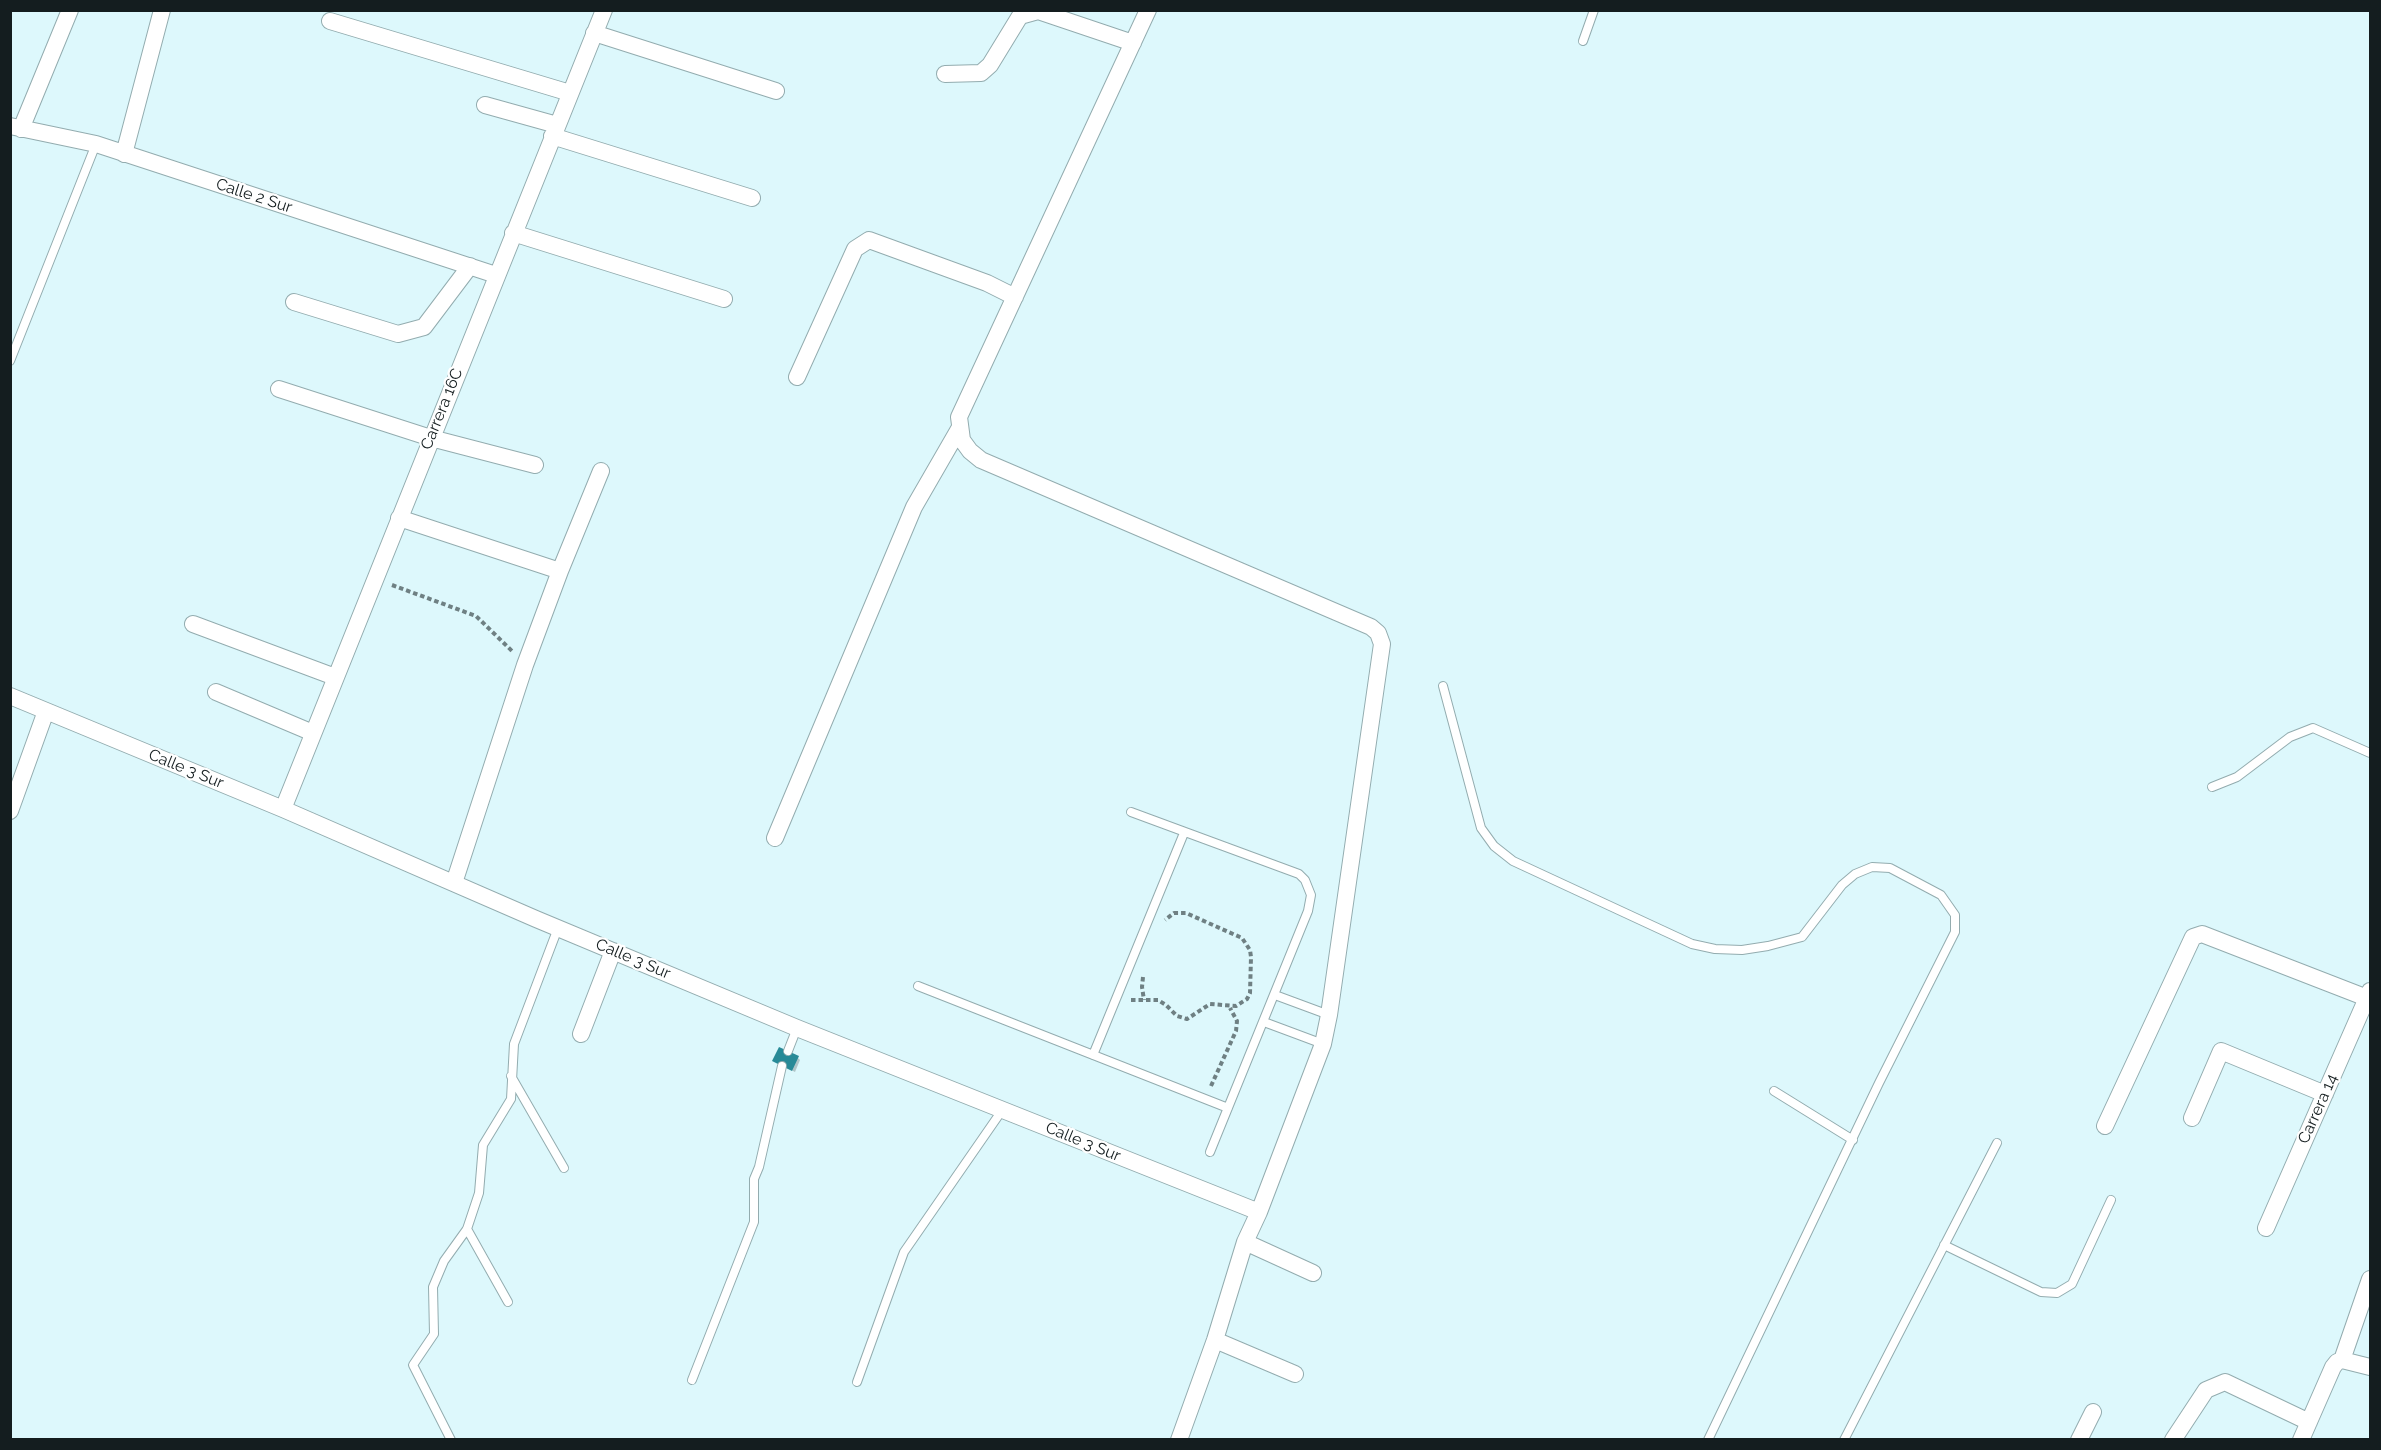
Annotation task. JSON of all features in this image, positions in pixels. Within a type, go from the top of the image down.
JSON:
[{"type":"street","points":[[16,127],[70,10]]},
{"type":"street","points":[[124,154],[162,10]]},
{"type":"street","name":"Carrera 16C","points":[[283,809],[603,10]]},
{"type":"street","points":[[1148,10],[959,417],[962,440],[981,460],[1371,627],[1378,633],[1382,644],[1323,1044],[1259,1212],[1245,1242],[1215,1340],[1179,1440]]},
{"type":"street","points":[[945,74],[981,72],[990,64],[1020,16],[1038,11],[1133,43]]},
{"type":"street","points":[[330,21],[570,93]]},
{"type":"street","points":[[594,33],[776,91]]},
{"type":"street","points":[[485,105],[752,198]]},
{"type":"street","name":"Calle 2 Sur","points":[[16,127],[96,144],[496,275]]},
{"type":"street","points":[[513,233],[724,299]]},
{"type":"street","points":[[797,377],[855,249],[869,240],[987,283],[1015,297]]},
{"type":"street","points":[[294,302],[398,334],[424,327],[470,266]]},
{"type":"street","points":[[279,389],[430,438],[535,465]]},
{"type":"street","points":[[775,838],[914,507],[959,429]]},
{"type":"street","points":[[454,883],[525,664],[601,471]]},
{"type":"street","points":[[399,519],[560,571]]},
{"type":"street","points":[[194,624],[335,677]]},
{"type":"street","points":[[216,692],[313,733]]},
{"type":"street","name":"Calle 3 Sur","points":[[10,696],[283,809],[797,1028],[1259,1212]]},
{"type":"street","points":[[10,811],[46,711]]},
{"type":"street","points":[[2105,1126],[2193,937],[2202,934],[2369,994]]},
{"type":"street","points":[[581,1034],[613,951]]},
{"type":"street","name":"Carrera 14","points":[[2265,1228],[2369,994]]},
{"type":"street","points":[[2192,1118],[2221,1051],[2325,1094]]},
{"type":"street","points":[[1245,1242],[1313,1273]]},
{"type":"street","points":[[2301,1440],[2332,1367],[2342,1359],[2370,1280]]},
{"type":"street","points":[[1215,1340],[1295,1374]]},
{"type":"street","points":[[2342,1359],[2370,1367]]},
{"type":"street","points":[[2173,1440],[2206,1390],[2224,1382],[2309,1422]]},
{"type":"street","points":[[2079,1440],[2093,1412]]},
{"type":"lane","points":[[1583,41],[1594,10]]},
{"type":"lane","points":[[10,361],[96,144]]},
{"type":"lane","points":[[1443,686],[1481,828],[1494,846],[1513,861],[1692,944],[1715,949],[1742,950],[1802,937],[1842,885],[1855,874],[1872,867],[1890,868],[1941,895],[1955,915],[1955,932],[1879,1083],[1708,1440]]},
{"type":"lane","points":[[2212,787],[2237,777],[2290,737],[2313,728],[2370,753]]},
{"type":"lane","points":[[1131,812],[1299,874],[1305,880],[1311,895],[1311,903],[1275,995],[1210,1152]]},
{"type":"lane","points":[[1093,1055],[1184,833]]},
{"type":"lane","points":[[451,1440],[413,1365],[434,1334],[433,1287],[444,1261],[467,1229],[480,1193],[483,1145],[511,1099],[514,1044],[558,928]]},
{"type":"lane","points":[[918,986],[1228,1108]]},
{"type":"lane","points":[[1275,995],[1329,1015]]},
{"type":"lane","points":[[1264,1022],[1323,1044]]},
{"type":"lane","points":[[788,1051],[797,1028]]},
{"type":"lane","points":[[692,1380],[754,1222],[754,1179],[759,1167],[782,1066]]},
{"type":"lane","points":[[511,1076],[564,1168]]},
{"type":"lane","points":[[1774,1091],[1853,1140]]},
{"type":"lane","points":[[857,1382],[904,1252],[1003,1109]]},
{"type":"lane","points":[[1844,1440],[1996,1143]]},
{"type":"lane","points":[[1944,1245],[2041,1292],[2057,1293],[2072,1284],[2111,1200]]},
{"type":"lane","points":[[467,1229],[508,1302]]},
{"type":"path","points":[[375,579],[476,616],[525,664]]},
{"type":"path","points":[[1117,1000],[1158,1000],[1184,1019],[1191,1018],[1210,1004],[1229,1007],[1242,1004],[1250,993],[1251,957],[1247,943],[1236,934],[1180,912],[1169,915],[1163,924]]},
{"type":"path","points":[[1144,1000],[1142,987],[1145,970]]},
{"type":"path","points":[[1206,1099],[1236,1031],[1237,1021],[1229,1007]]},
{"type":"building","points":[[779,1047],[799,1056],[792,1071],[772,1061]]}]
